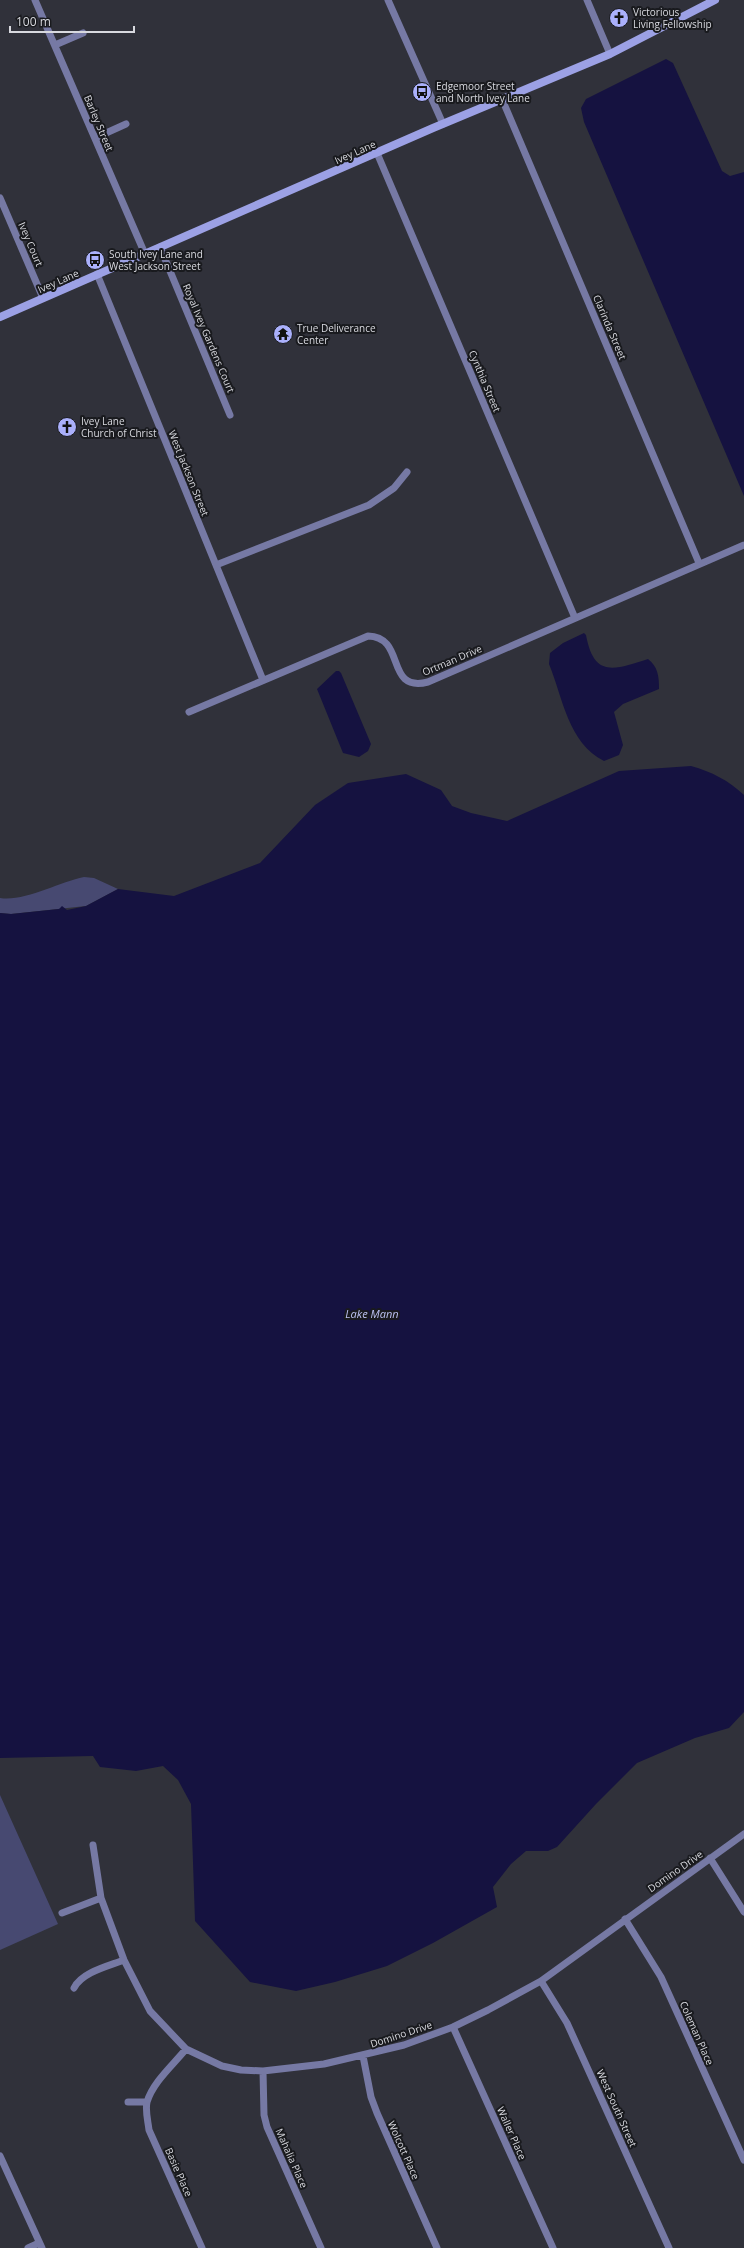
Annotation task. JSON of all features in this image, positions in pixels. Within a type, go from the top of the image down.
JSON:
[{"type":"street","name":"Barley Street","points":[[35,0],[144,254]]},
{"type":"street","points":[[388,0],[443,124]]},
{"type":"street","points":[[587,0],[610,54]]},
{"type":"street","name":"Ivey Lane","points":[[0,317],[443,124],[610,54],[715,0]]},
{"type":"street","points":[[54,45],[83,33]]},
{"type":"street","name":"Clarinda Street","points":[[502,99],[700,563]]},
{"type":"street","points":[[95,138],[126,124]]},
{"type":"street","name":"Cynthia Street","points":[[377,153],[575,618]]},
{"type":"street","name":"Ivey Court","points":[[0,198],[43,298]]},
{"type":"street","name":"Royal Ivey Gardens Court","points":[[160,247],[230,415]]},
{"type":"street","name":"West Jackson Street","points":[[97,274],[263,680]]},
{"type":"street","points":[[216,565],[369,505],[394,488],[407,472]]},
{"type":"street","name":"Ortman Drive","points":[[189,712],[368,636],[377,636],[385,640],[390,647],[404,679],[413,684],[428,682],[744,545]]},
{"type":"street","name":"Domino Drive","points":[[93,1845],[100,1898],[124,1960],[150,2011],[186,2049],[222,2066],[263,2072],[362,2056],[404,2045],[453,2027],[541,1980],[744,1834]]},
{"type":"street","points":[[710,1858],[744,1912]]},
{"type":"street","points":[[62,1913],[100,1898]]},
{"type":"street","name":"Coleman Place","points":[[625,1919],[661,1977],[744,2160]]},
{"type":"street","points":[[74,1988],[76,1982],[83,1978],[124,1960]]},
{"type":"street","name":"West South Street","points":[[541,1980],[567,2023],[669,2248]]},
{"type":"street","name":"Waller Place","points":[[453,2027],[553,2248]]},
{"type":"street","points":[[128,2102],[147,2102],[154,2088],[186,2049]]},
{"type":"street","name":"Wolcott Place","points":[[362,2056],[376,2113],[437,2248]]},
{"type":"street","name":"Mahalia Place","points":[[263,2072],[264,2115],[267,2127],[321,2248]]},
{"type":"street","name":"Basie Place","points":[[147,2102],[149,2130],[202,2248]]},
{"type":"street","points":[[0,2156],[41,2245],[28,2248]]},
{"type":"shaded area","points":[[84,877],[94,878],[118,889],[86,906],[11,914],[0,913],[0,898],[20,897]]},
{"type":"shaded area","points":[[0,1795],[58,1924],[0,1950]]},
{"type":"water","points":[[666,59],[673,63],[722,171],[730,176],[744,172],[744,496],[584,122],[581,108],[586,99]]},
{"type":"water","points":[[584,633],[594,658],[600,664],[607,667],[616,668],[648,659],[654,665],[658,676],[659,689],[623,704],[614,712],[623,745],[619,755],[604,761],[592,753],[582,743],[574,731],[563,705],[549,664],[550,653],[563,643]]},
{"type":"water","points":[[336,671],[341,673],[371,744],[368,751],[359,757],[343,753],[317,689]]},
{"type":"water","name":"Lake Mann","points":[[691,766],[719,777],[744,795],[744,1712],[729,1728],[695,1738],[637,1763],[596,1804],[557,1847],[548,1851],[526,1851],[511,1864],[493,1887],[497,1907],[433,1943],[387,1966],[335,1982],[296,1991],[250,1982],[195,1921],[191,1804],[178,1780],[163,1766],[136,1771],[100,1767],[93,1756],[0,1758],[0,913],[11,914],[59,909],[62,906],[67,910],[86,906],[118,889],[174,896],[260,863],[315,805],[348,783],[406,774],[441,790],[452,806],[471,813],[507,821],[619,771]]},
{"type":"place","name":"Victorious Living Fellowship","points":[[619,18]]},
{"type":"place","name":"Edgemoor Street and North Ivey Lane","points":[[422,92]]},
{"type":"place","name":"South Ivey Lane and West Jackson Street","points":[[95,260]]},
{"type":"place","name":"True Deliverance Center","points":[[283,334]]},
{"type":"place","name":"Ivey Lane Church of Christ","points":[[67,427]]}]
